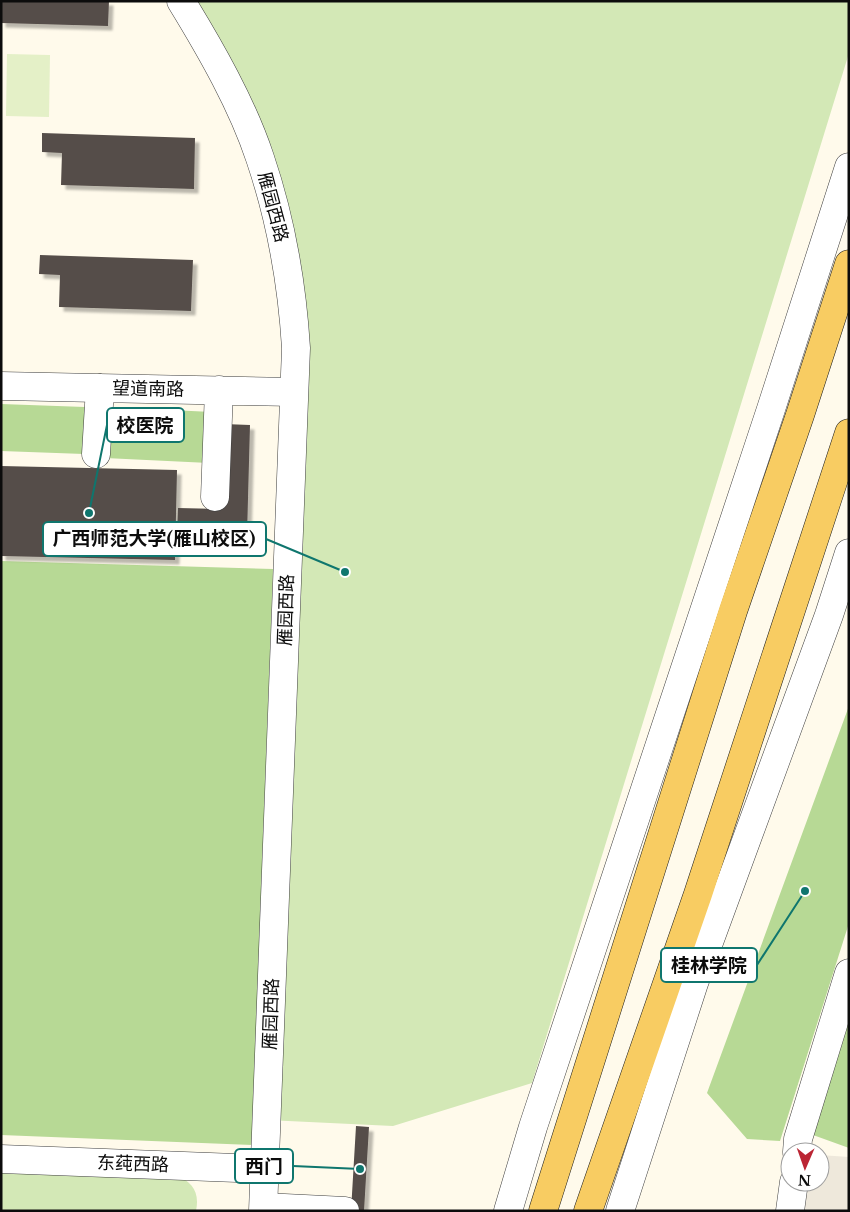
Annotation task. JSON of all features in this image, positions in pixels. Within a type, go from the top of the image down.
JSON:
[{"type":"main road","points":[[543,1211],[733,612],[849,264]]},
{"type":"main road","points":[[588,1211],[698,894],[849,433]]},
{"type":"street","name":"雁园西路","points":[[181,1],[202,35],[233,93],[260,156],[286,256],[296,339],[264,1209]]},
{"type":"street","points":[[508,1211],[533,1128],[849,167]]},
{"type":"street","name":"望道南路","points":[[1,386],[294,392]]},
{"type":"street","points":[[96,454],[100,388]]},
{"type":"street","points":[[215,496],[219,390]]},
{"type":"street","points":[[620,1211],[694,983],[829,615],[849,553]]},
{"type":"street","points":[[798,1142],[849,973]]},
{"type":"street","name":"东莼西路","points":[[1,1159],[265,1169]]},
{"type":"street","points":[[790,1211],[793,1192]]},
{"type":"street","points":[[264,1209],[345,1211]]},
{"type":"green space","points":[[181,1],[849,1],[849,53],[532,1083],[393,1126],[267,1120],[296,348],[275,212]]},
{"type":"green space","points":[[7,54],[50,55],[49,117],[6,116]]},
{"type":"green space","points":[[1,404],[85,407],[84,454],[1,451]]},
{"type":"green space","points":[[108,407],[212,412],[209,463],[105,458]]},
{"type":"green space","points":[[1,561],[273,569],[252,1145],[1,1135]]},
{"type":"green space","points":[[849,706],[849,923],[780,1141],[747,1139],[707,1093]]},
{"type":"green space","points":[[849,1015],[849,1148],[813,1135]]},
{"type":"green space","points":[[1,1168],[176,1174],[190,1184],[196,1193],[196,1211],[1,1211]]},
{"type":"shaded area","points":[[830,1156],[849,1157],[849,1211],[790,1211],[793,1192],[830,1192]]},
{"type":"building","points":[[1,1],[109,1],[108,26],[1,23]]},
{"type":"building","points":[[42,133],[195,138],[194,189],[61,185],[62,153],[42,152]]},
{"type":"building","points":[[40,255],[193,260],[191,311],[59,307],[60,275],[39,274]]},
{"type":"building","points":[[224,424],[250,425],[247,536],[177,534],[178,508],[221,509]]},
{"type":"building","points":[[1,466],[177,470],[175,560],[1,556]]},
{"type":"building","points":[[356,1126],[369,1127],[364,1211],[351,1211]]},
{"type":"place","name":"校医院","points":[[89,513]]},
{"type":"place","name":"广西师范大学(雁山校区)","points":[[345,572]]},
{"type":"place","name":"桂林学院","points":[[805,891]]},
{"type":"place","name":"西门","points":[[360,1169]]}]
